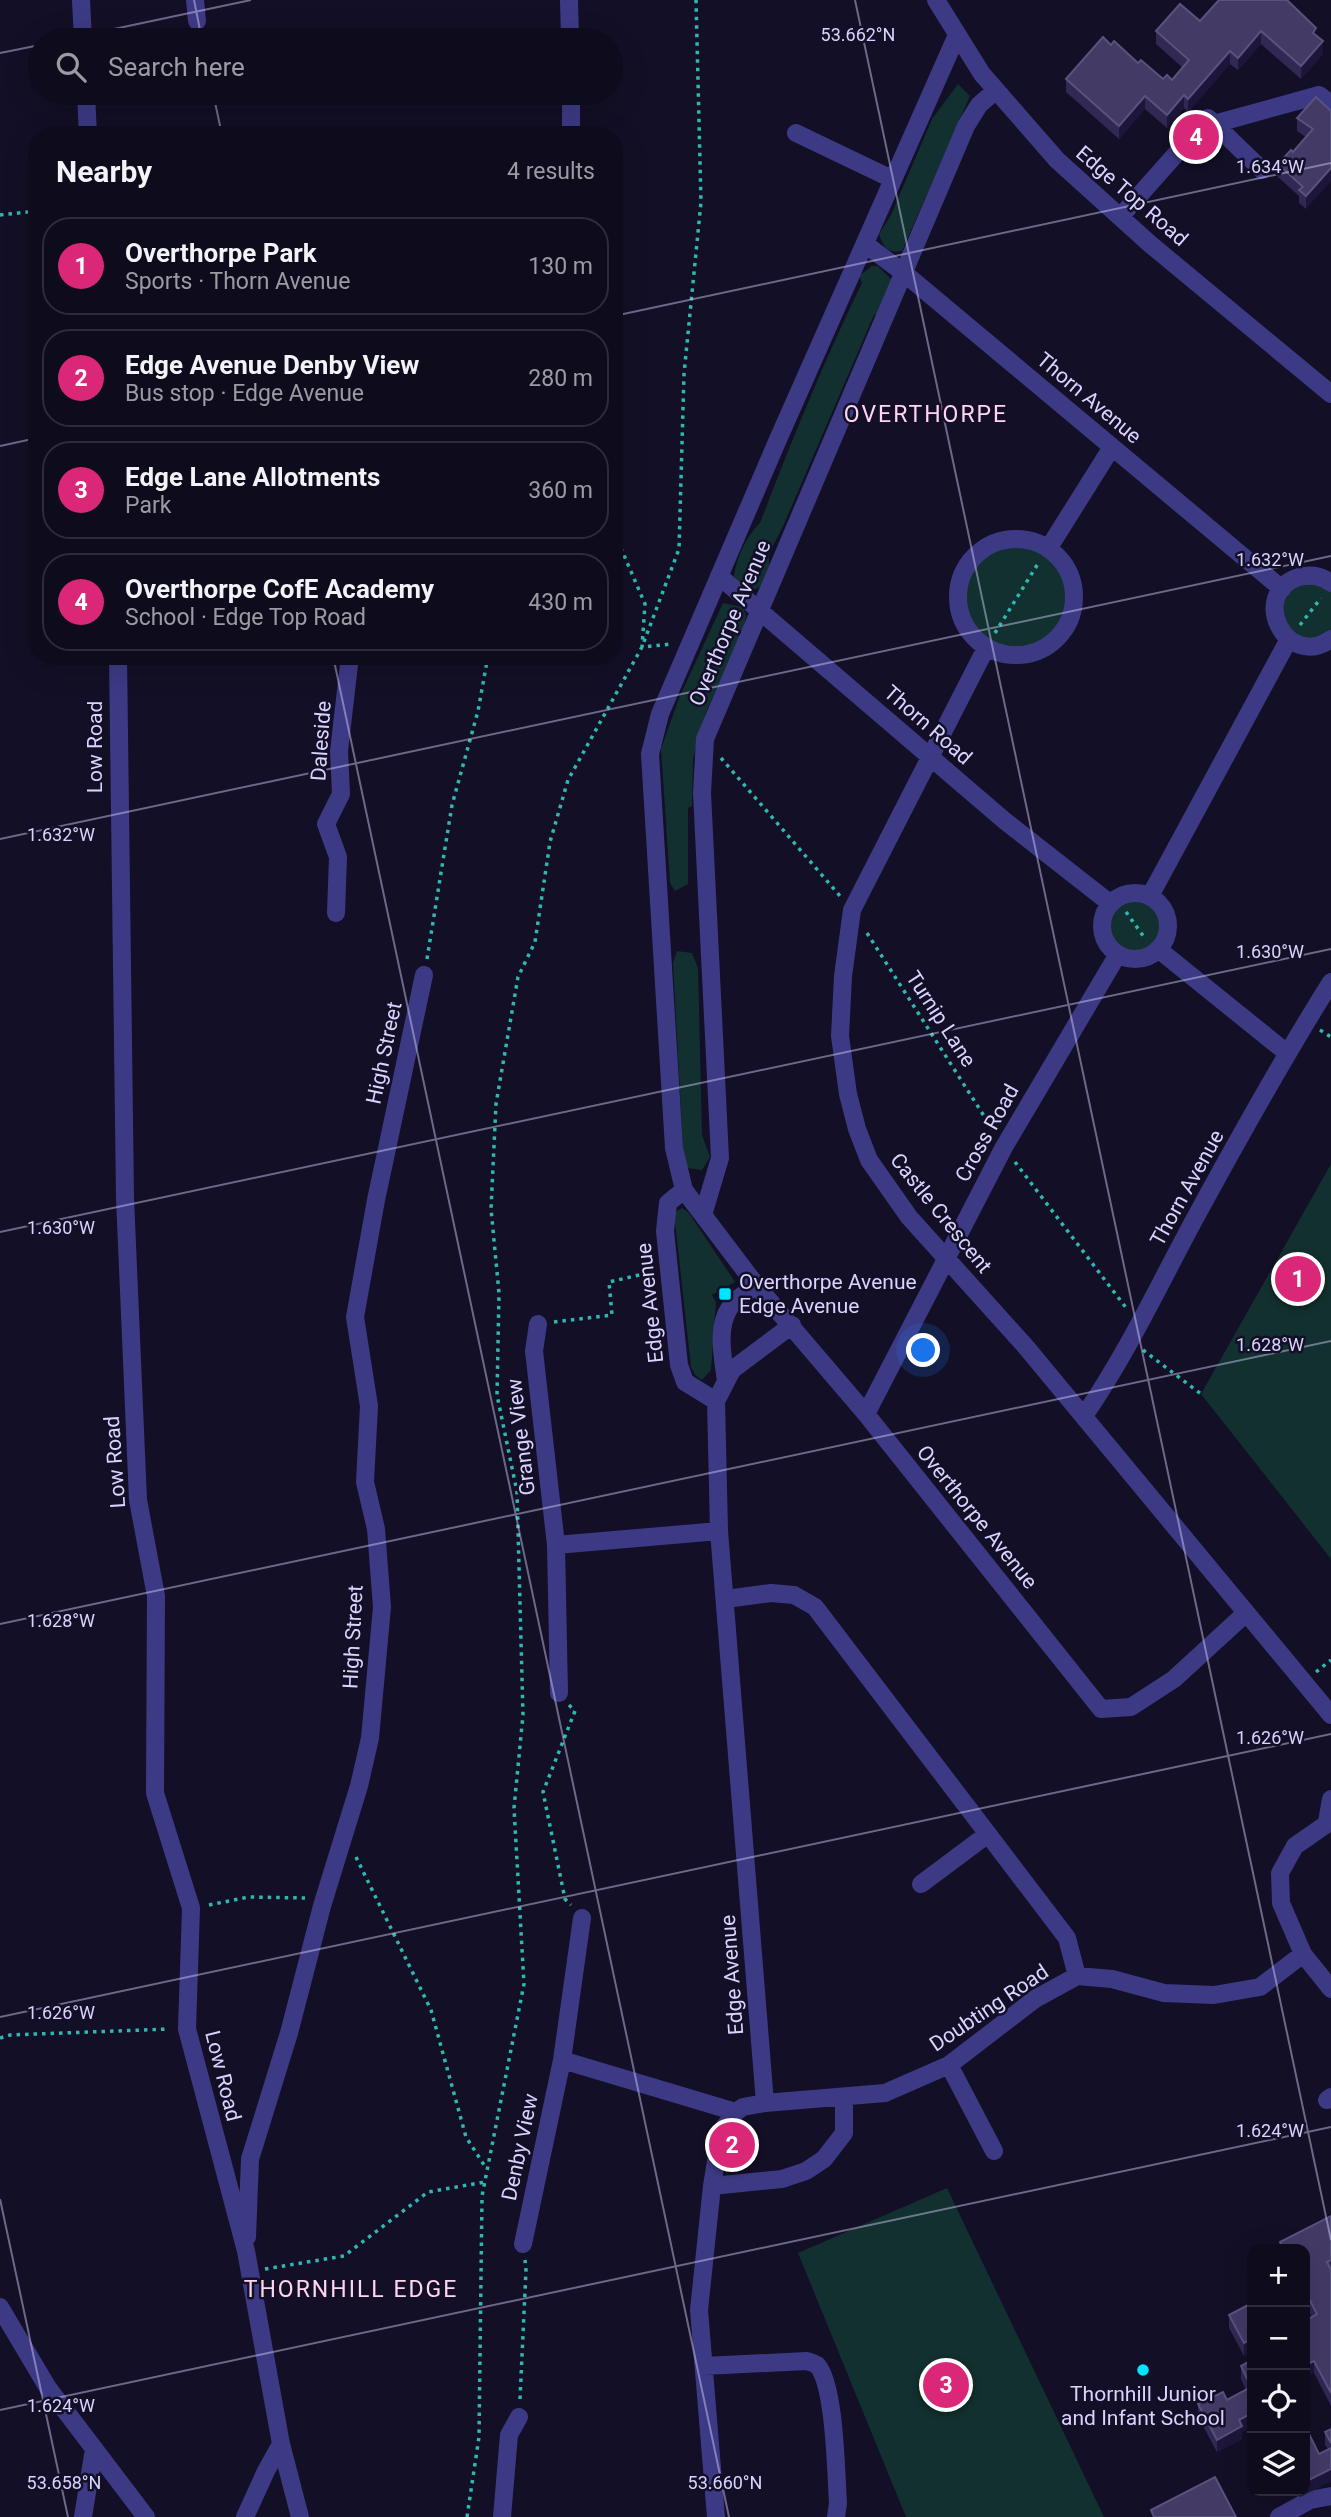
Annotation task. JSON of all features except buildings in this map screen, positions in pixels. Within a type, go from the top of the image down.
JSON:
[{"type":"street","points":[[81,0],[82,28]]},
{"type":"street","points":[[195,0],[197,21]]},
{"type":"street","points":[[569,0],[570,28]]},
{"type":"street","name":"Edge Top Road","points":[[936,0],[995,91],[1057,160],[1120,217],[1331,394]]},
{"type":"street","name":"Overthorpe Avenue","points":[[957,35],[660,714],[650,754],[674,1148],[684,1190],[756,1285],[866,1414],[1101,1709],[1131,1707],[1164,1686],[1246,1613]]},
{"type":"street","name":"Overthorpe Avenue","points":[[703,1215],[720,1158],[702,793],[705,739],[966,126],[979,105],[995,91]]},
{"type":"street","points":[[1214,124],[1319,95],[1331,104]]},
{"type":"street","points":[[87,105],[88,126]]},
{"type":"street","points":[[571,105],[571,126]]},
{"type":"street","points":[[1120,217],[1208,118],[1262,170]]},
{"type":"street","points":[[796,133],[892,179]]},
{"type":"street","name":"Thorn Avenue","points":[[865,244],[904,273],[1282,589]]},
{"type":"street","points":[[1048,549],[1112,447]]},
{"type":"street","points":[[1020,539],[1035,542],[1048,549],[1065,566],[1071,579],[1074,597],[1072,615],[1063,631],[1048,646],[1031,654],[1008,655],[986,648],[966,628],[959,610],[958,590],[966,567],[983,549],[1002,541],[1020,539]]},
{"type":"street","points":[[1327,589],[1315,576],[1304,575],[1294,579],[1282,589],[1276,600],[1275,618],[1278,627],[1289,639],[1303,645],[1314,646],[1331,639]]},
{"type":"street","name":"Thorn Road","points":[[719,576],[1005,821],[1113,902]]},
{"type":"street","points":[[1150,896],[1289,639]]},
{"type":"street","name":"Castle Crescent","points":[[986,648],[852,910],[843,976],[840,1036],[856,1129],[869,1160],[909,1216],[1026,1347],[1331,1715]]},
{"type":"street","name":"Low Road","points":[[118,665],[125,1198],[138,1500],[156,1596],[155,1793],[191,1908],[187,2029],[246,2250]]},
{"type":"street","name":"Daleside","points":[[336,913],[338,857],[326,824],[341,794],[339,751],[349,665]]},
{"type":"street","points":[[1136,893],[1150,896],[1161,905],[1168,923],[1167,933],[1157,950],[1139,958],[1118,954],[1106,940],[1103,931],[1103,922],[1113,902],[1136,893]]},
{"type":"street","points":[[1157,950],[1287,1054]]},
{"type":"street","name":"Cross Road","points":[[866,1414],[1004,1147],[1118,954]]},
{"type":"street","name":"High Street","points":[[246,2250],[250,2159],[289,2034],[370,1738],[382,1607],[376,1529],[365,1482],[369,1406],[355,1317],[376,1200],[424,975]]},
{"type":"street","name":"Thorn Avenue","points":[[1083,1416],[1110,1378],[1287,1054],[1331,982]]},
{"type":"street","name":"Edge Avenue","points":[[684,1190],[668,1203],[665,1231],[679,1365],[685,1382],[716,1401]]},
{"type":"street","points":[[726,1381],[722,1340],[724,1321],[730,1307],[756,1285]]},
{"type":"street","name":"Grange View","points":[[538,1324],[534,1350],[556,1545],[559,1693]]},
{"type":"street","name":"Edge Avenue","points":[[765,2103],[719,1531],[716,1401],[732,1370],[792,1325]]},
{"type":"street","points":[[556,1545],[719,1531]]},
{"type":"street","name":"Doubting Road","points":[[726,1599],[771,1593],[794,1595],[815,1607],[1068,1938],[1077,1976],[1035,1999],[949,2065],[885,2093],[765,2103]]},
{"type":"street","points":[[1331,1799],[1329,1822],[1295,1846],[1280,1873],[1280,1903],[1303,1954],[1331,1989]]},
{"type":"street","points":[[921,1884],[988,1834]]},
{"type":"street","name":"Denby View","points":[[523,2244],[562,2060],[582,1918]]},
{"type":"street","points":[[1077,1976],[1112,1979],[1164,1993],[1214,1995],[1260,1987],[1303,1954]]},
{"type":"street","points":[[562,2060],[736,2112]]},
{"type":"street","points":[[949,2065],[994,2151]]},
{"type":"street","points":[[712,2186],[782,2179],[806,2171],[824,2159],[844,2133],[844,2098]]},
{"type":"street","points":[[716,2517],[699,2310],[712,2186],[721,2131],[743,2107],[765,2103]]},
{"type":"street","points":[[246,2250],[281,2444],[300,2517]]},
{"type":"street","points":[[0,2307],[48,2388],[146,2517]]},
{"type":"street","points":[[704,2367],[807,2361],[816,2364],[825,2379],[831,2409],[838,2503],[836,2517]]},
{"type":"street","points":[[502,2517],[509,2435],[519,2417]]},
{"type":"street","points":[[245,2517],[281,2444]]},
{"type":"street","points":[[83,2517],[94,2449]]},
{"type":"street","points":[[1279,2517],[1310,2500],[1331,2496]]},
{"type":"path","points":[[467,2517],[479,2437],[482,2196],[524,1984],[514,1808],[523,1715],[517,1492],[497,1395],[499,1293],[491,1209],[496,1104],[518,977],[535,942],[550,842],[568,780],[642,647],[679,549],[684,374],[701,202],[696,0]]},
{"type":"path","points":[[0,215],[28,212]]},
{"type":"path","points":[[986,648],[1048,549]]},
{"type":"path","points":[[623,553],[645,604],[642,647]]},
{"type":"path","points":[[1289,639],[1327,589]]},
{"type":"path","points":[[642,647],[690,642]]},
{"type":"path","points":[[424,975],[452,805],[478,711],[486,665]]},
{"type":"path","name":"Turnip Lane","points":[[705,739],[852,910],[1004,1147],[1135,1333],[1201,1394]]},
{"type":"path","points":[[1113,902],[1157,950]]},
{"type":"path","points":[[538,1324],[612,1315],[609,1282],[668,1269]]},
{"type":"path","points":[[559,1693],[575,1711],[543,1792],[565,1899],[582,1918]]},
{"type":"path","points":[[345,1836],[431,2010],[466,2137],[487,2169]]},
{"type":"path","points":[[191,1908],[249,1898],[325,1898]]},
{"type":"path","points":[[0,2038],[10,2035],[187,2029]]},
{"type":"path","points":[[250,2272],[344,2256],[428,2192],[485,2182]]},
{"type":"path","points":[[519,2417],[527,2270],[523,2244]]},
{"type":"green space","points":[[958,84],[970,96],[902,251],[889,250],[879,234],[891,215],[932,119]]},
{"type":"green space","points":[[872,266],[878,266],[891,279],[886,300],[874,315],[769,554],[769,566],[760,587],[749,592],[734,577],[739,555],[750,534],[760,523],[808,402],[862,283],[859,276]]},
{"type":"green space","points":[[1016,539],[1038,543],[1057,556],[1070,575],[1074,597],[1070,619],[1057,638],[1038,651],[1016,655],[994,651],[975,638],[962,619],[958,597],[962,575],[975,556],[994,543]]},
{"type":"green space","points":[[1331,583],[1331,639],[1314,646],[1275,618],[1286,584]]},
{"type":"green space","points":[[723,603],[743,607],[746,616],[743,631],[706,712],[693,759],[692,806],[688,808],[688,884],[675,891],[670,883],[661,749],[679,698]]},
{"type":"green space","points":[[1135,893],[1158,903],[1168,926],[1158,949],[1135,959],[1112,949],[1102,926],[1112,903]]},
{"type":"green space","points":[[677,951],[692,953],[698,968],[702,1135],[710,1157],[702,1170],[687,1168],[683,1148],[673,963]]},
{"type":"green space","points":[[1331,1164],[1331,1559],[1201,1394]]},
{"type":"green space","points":[[682,1208],[689,1213],[735,1282],[712,1295],[716,1302],[711,1370],[702,1380],[695,1375],[691,1367],[675,1222],[675,1212]]},
{"type":"green space","points":[[947,2188],[1104,2517],[906,2517],[798,2253]]},
{"type":"place","name":"Overthorpe CofE Academy","points":[[1196,137]]},
{"type":"place","name":"Overthorpe Park","points":[[1298,1279]]},
{"type":"place","name":"Overthorpe Avenue Edge Avenue","points":[[725,1294]]},
{"type":"place","name":"Edge Avenue Denby View","points":[[732,2145]]},
{"type":"place","name":"Thornhill Junior and Infant School","points":[[1143,2370]]},
{"type":"place","name":"Edge Lane Allotments","points":[[946,2385]]},
{"type":"district","name":"OVERTHORPE","points":[[926,414]]},
{"type":"district","name":"THORNHILL EDGE","points":[[351,2289]]}]
